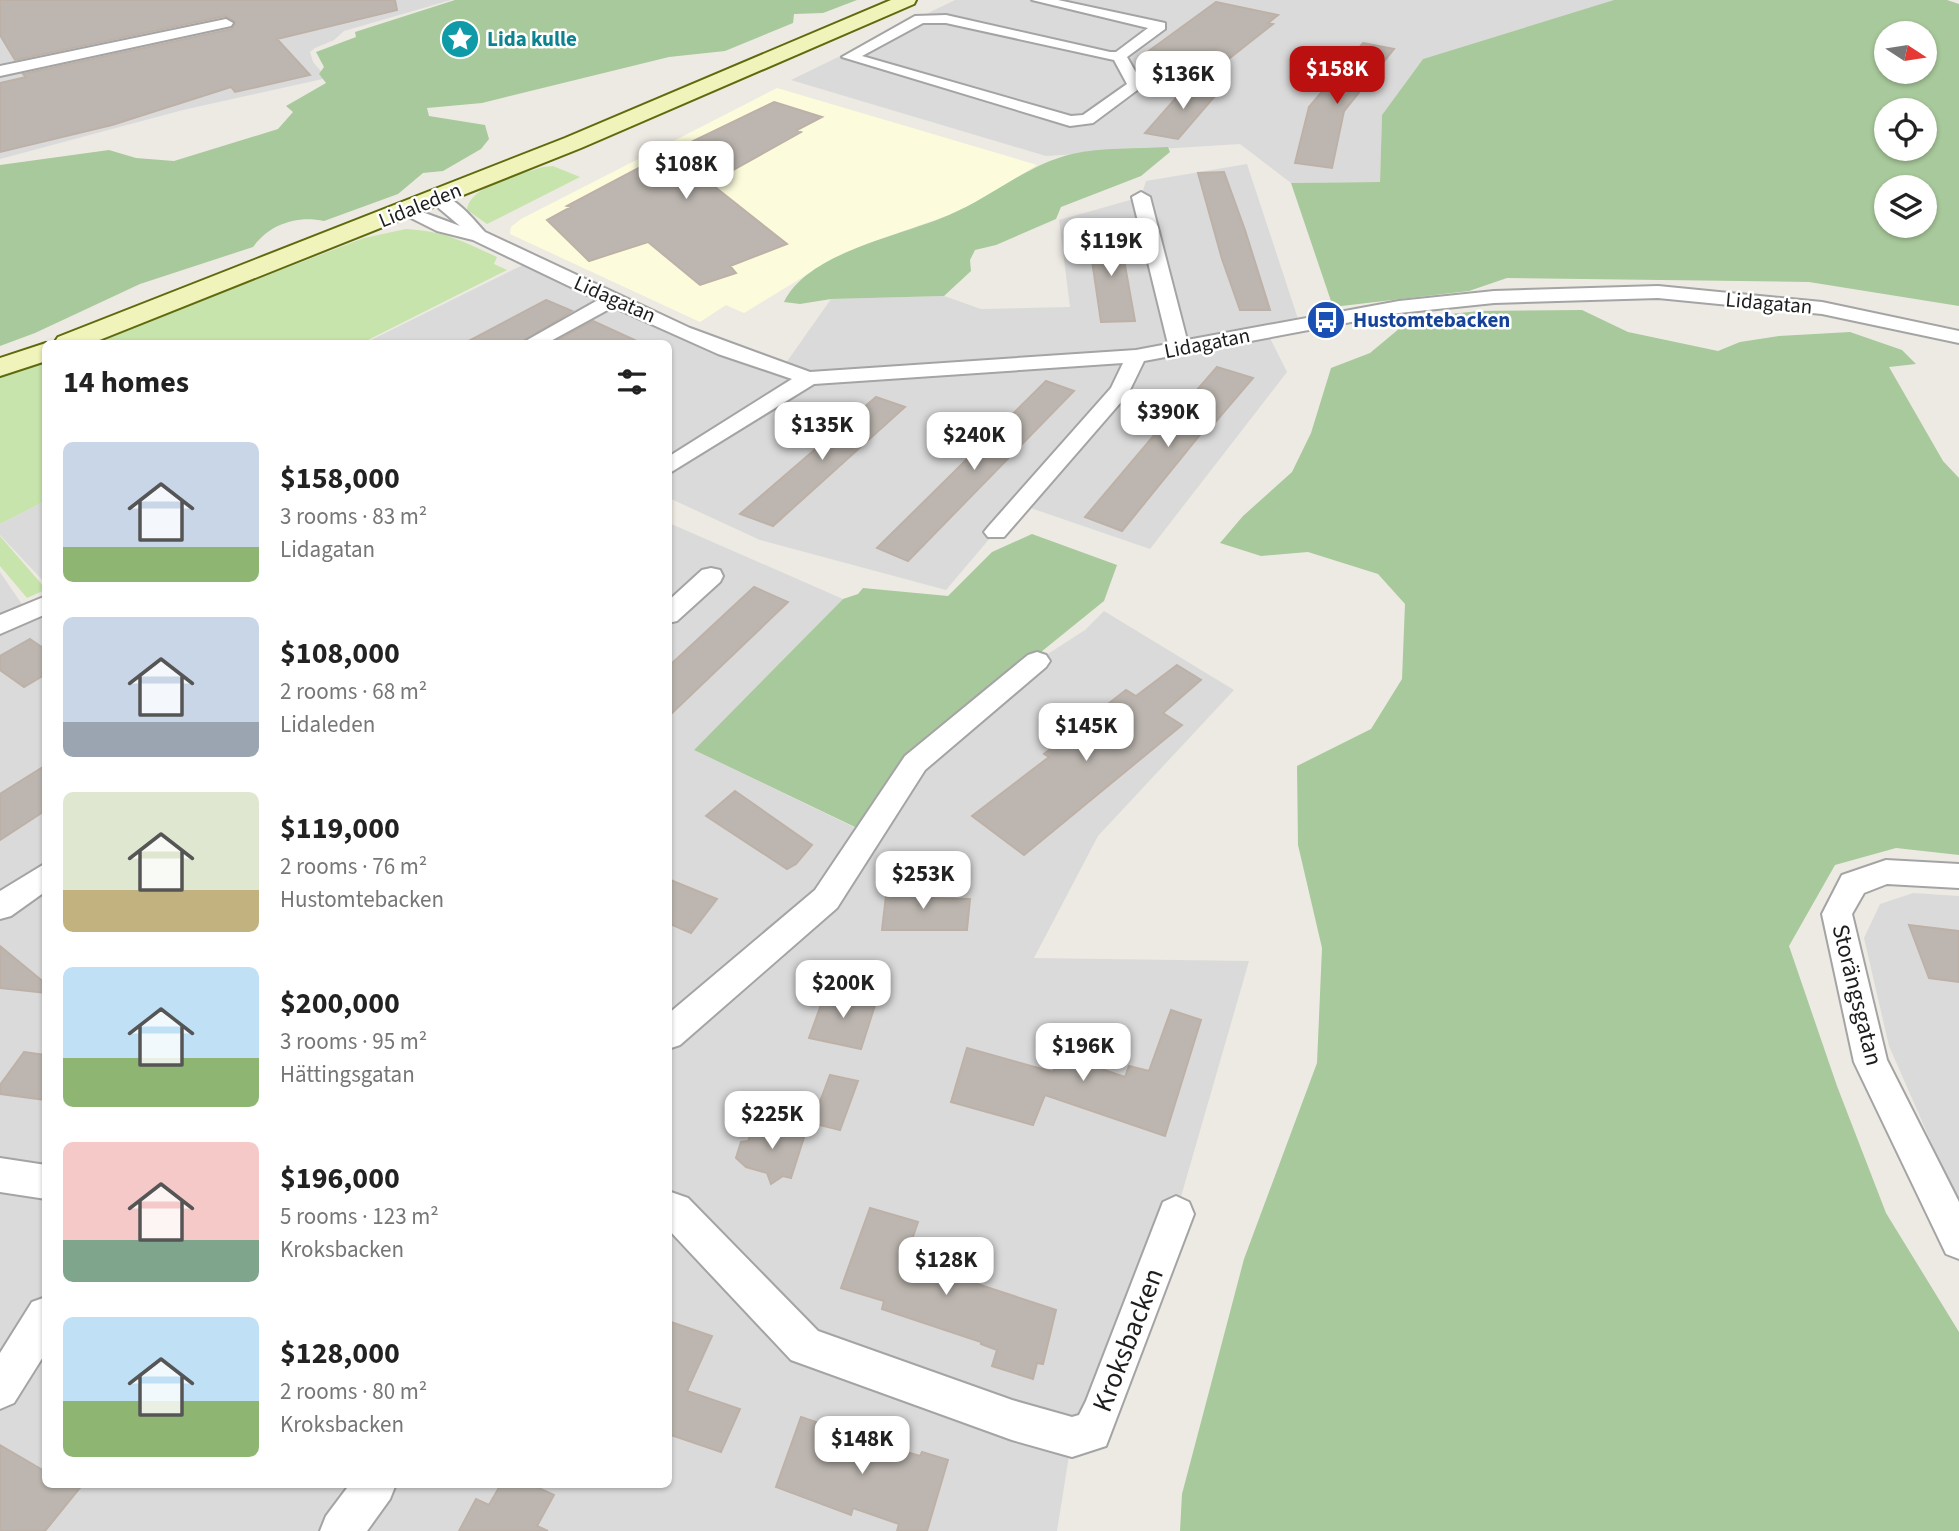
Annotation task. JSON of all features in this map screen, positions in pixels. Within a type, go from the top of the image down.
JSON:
[{"type":"street","name":"Lidaleden","points":[[768,61],[883,0]]},
{"type":"street","name":"Lidaleden","points":[[76,340],[437,199],[907,0]]},
{"type":"street","points":[[1039,0],[1160,26],[1119,56],[931,17],[920,19],[849,57],[1070,121],[1087,120],[1135,85],[1119,56]]},
{"type":"street","points":[[0,71],[226,23]]},
{"type":"street","points":[[1141,197],[1179,349]]},
{"type":"street","name":"Lidagatan","points":[[437,199],[464,219],[479,236]]},
{"type":"street","name":"Lidagatan","points":[[406,211],[443,227],[479,236],[741,354],[810,378],[1136,356],[1399,307],[1494,297],[1658,292],[1822,307],[1959,337]]},
{"type":"street","points":[[538,340],[614,299]]},
{"type":"street","points":[[0,368],[42,352]]},
{"type":"street","points":[[996,532],[1121,390],[1136,356]]},
{"type":"street","points":[[672,464],[810,378]]},
{"type":"street","points":[[672,611],[711,576]]},
{"type":"street","points":[[0,625],[42,608]]},
{"type":"street","points":[[672,1032],[825,899],[915,763],[1037,661]]},
{"type":"street","name":"Storängsgatan","points":[[1959,876],[1886,872],[1853,884],[1837,914],[1871,1062],[1959,1241]]},
{"type":"street","points":[[0,907],[42,879]]},
{"type":"street","points":[[0,1175],[42,1181]]},
{"type":"street","name":"Kroksbacken","points":[[672,1209],[805,1346],[1012,1420],[1072,1437],[1092,1432],[1102,1411],[1176,1214]]},
{"type":"street","points":[[0,1389],[42,1322]]},
{"type":"street","points":[[341,1531],[372,1488]]},
{"type":"shaded area","points":[[0,0],[451,0],[344,31],[334,40],[315,48],[310,52],[313,62],[327,78],[183,110],[0,159]]},
{"type":"shaded area","points":[[955,0],[1615,0],[1423,59],[1382,115],[1380,182],[1291,183],[1240,144],[1046,156],[791,80]]},
{"type":"shaded area","points":[[777,88],[1037,165],[985,198],[949,215],[869,243],[826,263],[744,313],[726,305],[700,322],[510,234],[511,227],[521,219]]},
{"type":"shaded area","points":[[1247,164],[1300,325],[1267,332],[1287,372],[1150,549],[1019,504],[946,590],[760,540],[672,499],[672,340],[371,340],[531,261],[781,370],[831,299],[944,296],[981,309],[1070,307],[1059,220],[1141,197],[1146,181]]},
{"type":"shaded area","points":[[42,503],[42,580],[0,535],[0,524]]},
{"type":"shaded area","points":[[672,524],[843,599],[694,750],[868,834],[915,763],[1037,661],[1085,630],[1104,611],[1234,690],[1098,836],[1034,958],[1249,961],[1176,1214],[1072,1437],[1057,1531],[0,1531],[0,572],[28,613],[42,606],[42,1488],[672,1488]]},
{"type":"shaded area","points":[[1913,893],[1959,896],[1959,1200],[1889,1046],[1864,938],[1880,904]]},
{"type":"green space","points":[[455,0],[857,0],[823,13],[794,14],[793,23],[725,51],[669,57],[482,103],[427,108],[429,116],[485,125],[489,139],[481,149],[443,171],[423,173],[398,194],[324,221],[303,219],[284,224],[267,233],[253,247],[140,284],[35,333],[0,346],[0,165],[109,150],[136,158],[174,161],[278,129],[293,112],[286,106],[326,83],[319,74],[324,67],[316,52],[356,37],[355,32]]},
{"type":"green space","points":[[1614,0],[1947,0],[1959,4],[1959,306],[1809,282],[1507,278],[1469,291],[1333,307],[1291,183],[1380,182],[1382,115],[1423,59]]},
{"type":"green space","points":[[1168,147],[1170,152],[1141,176],[1061,207],[1056,219],[996,245],[975,250],[970,260],[971,271],[944,296],[831,299],[800,304],[784,302],[796,285],[813,270],[834,258],[965,208],[1024,173],[1055,159],[1095,150]]},
{"type":"green space","points":[[553,166],[580,177],[487,224],[467,210],[470,201],[486,187],[523,173]]},
{"type":"green space","points":[[406,229],[432,232],[464,242],[497,257],[494,264],[507,270],[368,340],[98,340],[364,238]]},
{"type":"green space","points":[[1582,310],[1628,332],[1718,351],[1740,342],[1779,336],[1850,332],[1902,350],[1916,364],[1889,367],[1943,461],[1959,478],[1959,855],[1896,848],[1835,865],[1789,946],[1837,1086],[1886,1213],[1959,1332],[1959,1531],[1180,1531],[1182,1494],[1244,1259],[1317,1063],[1322,948],[1298,845],[1297,766],[1371,729],[1402,679],[1405,604],[1378,574],[1308,552],[1261,556],[1220,543],[1243,516],[1292,472],[1311,433],[1331,368],[1370,353],[1412,318],[1479,311]]},
{"type":"green space","points":[[42,361],[42,503],[0,524],[0,377]]},
{"type":"green space","points":[[1032,534],[1117,565],[1104,601],[1041,652],[1015,679],[931,734],[885,784],[857,828],[694,750],[843,599],[858,594],[863,588],[948,596],[992,552]]},
{"type":"green space","points":[[0,536],[42,585],[42,591],[27,598],[0,566]]},
{"type":"building","points":[[0,0],[395,0],[397,10],[277,39],[310,75],[235,92],[231,87],[112,125],[0,152],[0,83],[26,77],[23,74],[232,29],[236,22],[225,16],[15,60],[0,35]]},
{"type":"building","points":[[1216,2],[1278,15],[1268,23],[1273,24],[1202,80],[1157,69],[1171,59],[1146,53]]},
{"type":"building","points":[[1363,43],[1394,49],[1344,111],[1332,168],[1295,163],[1309,107]]},
{"type":"building","points":[[1189,83],[1221,89],[1178,139],[1145,133]]},
{"type":"building","points":[[774,102],[822,117],[797,130],[801,132],[710,183],[787,244],[730,266],[736,273],[700,285],[648,242],[589,261],[547,220],[571,207],[567,206],[652,161]]},
{"type":"building","points":[[1224,172],[1270,310],[1240,310],[1222,259],[1198,173]]},
{"type":"building","points":[[1119,232],[1135,321],[1101,322],[1088,233]]},
{"type":"building","points":[[546,300],[572,311],[525,340],[471,340]]},
{"type":"building","points":[[593,321],[634,340],[558,340]]},
{"type":"building","points":[[1217,367],[1253,378],[1207,432],[1203,431],[1122,531],[1085,517],[1167,420],[1170,421]]},
{"type":"building","points":[[1046,381],[1074,391],[908,561],[877,548]]},
{"type":"building","points":[[876,397],[905,407],[773,526],[740,514]]},
{"type":"building","points":[[754,587],[788,602],[672,713],[672,663]]},
{"type":"building","points":[[30,639],[42,647],[42,676],[24,687],[0,670],[0,656]]},
{"type":"building","points":[[1177,665],[1201,680],[1163,713],[1182,725],[1024,855],[972,816],[1049,757],[1044,754],[1126,690],[1136,696]]},
{"type":"building","points":[[42,768],[42,813],[0,840],[0,794]]},
{"type":"building","points":[[735,791],[812,845],[796,864],[787,869],[706,816]]},
{"type":"building","points":[[672,881],[717,899],[691,933],[672,925]]},
{"type":"building","points":[[887,887],[925,888],[924,898],[970,899],[967,930],[882,930]]},
{"type":"building","points":[[1909,925],[1959,931],[1959,982],[1929,978]]},
{"type":"building","points":[[0,946],[42,981],[42,993],[0,988]]},
{"type":"building","points":[[826,991],[876,1002],[861,1049],[809,1038]]},
{"type":"building","points":[[1171,1010],[1201,1020],[1165,1136],[1045,1095],[1033,1125],[951,1102],[967,1048],[1053,1072],[1060,1055],[1125,1077],[1129,1066],[1149,1071]]},
{"type":"building","points":[[24,1052],[42,1054],[42,1099],[0,1094],[0,1085]]},
{"type":"building","points":[[830,1075],[858,1081],[840,1130],[812,1123]]},
{"type":"building","points":[[755,1123],[806,1131],[791,1178],[783,1176],[771,1184],[767,1173],[746,1167],[736,1158],[741,1142],[748,1141]]},
{"type":"building","points":[[870,1208],[918,1222],[905,1260],[1056,1310],[1043,1364],[1037,1363],[1033,1379],[992,1366],[997,1350],[981,1342],[882,1309],[884,1301],[841,1288]]},
{"type":"building","points":[[672,1322],[712,1336],[687,1391],[740,1409],[721,1452],[672,1435]]},
{"type":"building","points":[[801,1417],[896,1449],[920,1456],[922,1452],[948,1460],[927,1531],[897,1531],[899,1524],[853,1508],[851,1515],[776,1487]]},
{"type":"building","points":[[0,1445],[42,1470],[42,1488],[80,1488],[45,1531],[0,1531]]},
{"type":"building","points":[[499,1488],[539,1488],[554,1495],[537,1526],[548,1531],[459,1531],[476,1499],[489,1505]]},
{"type":"place","name":"Lida kulle","points":[[460,39]]},
{"type":"place","name":"Hustomtebacken","points":[[1326,320]]}]
